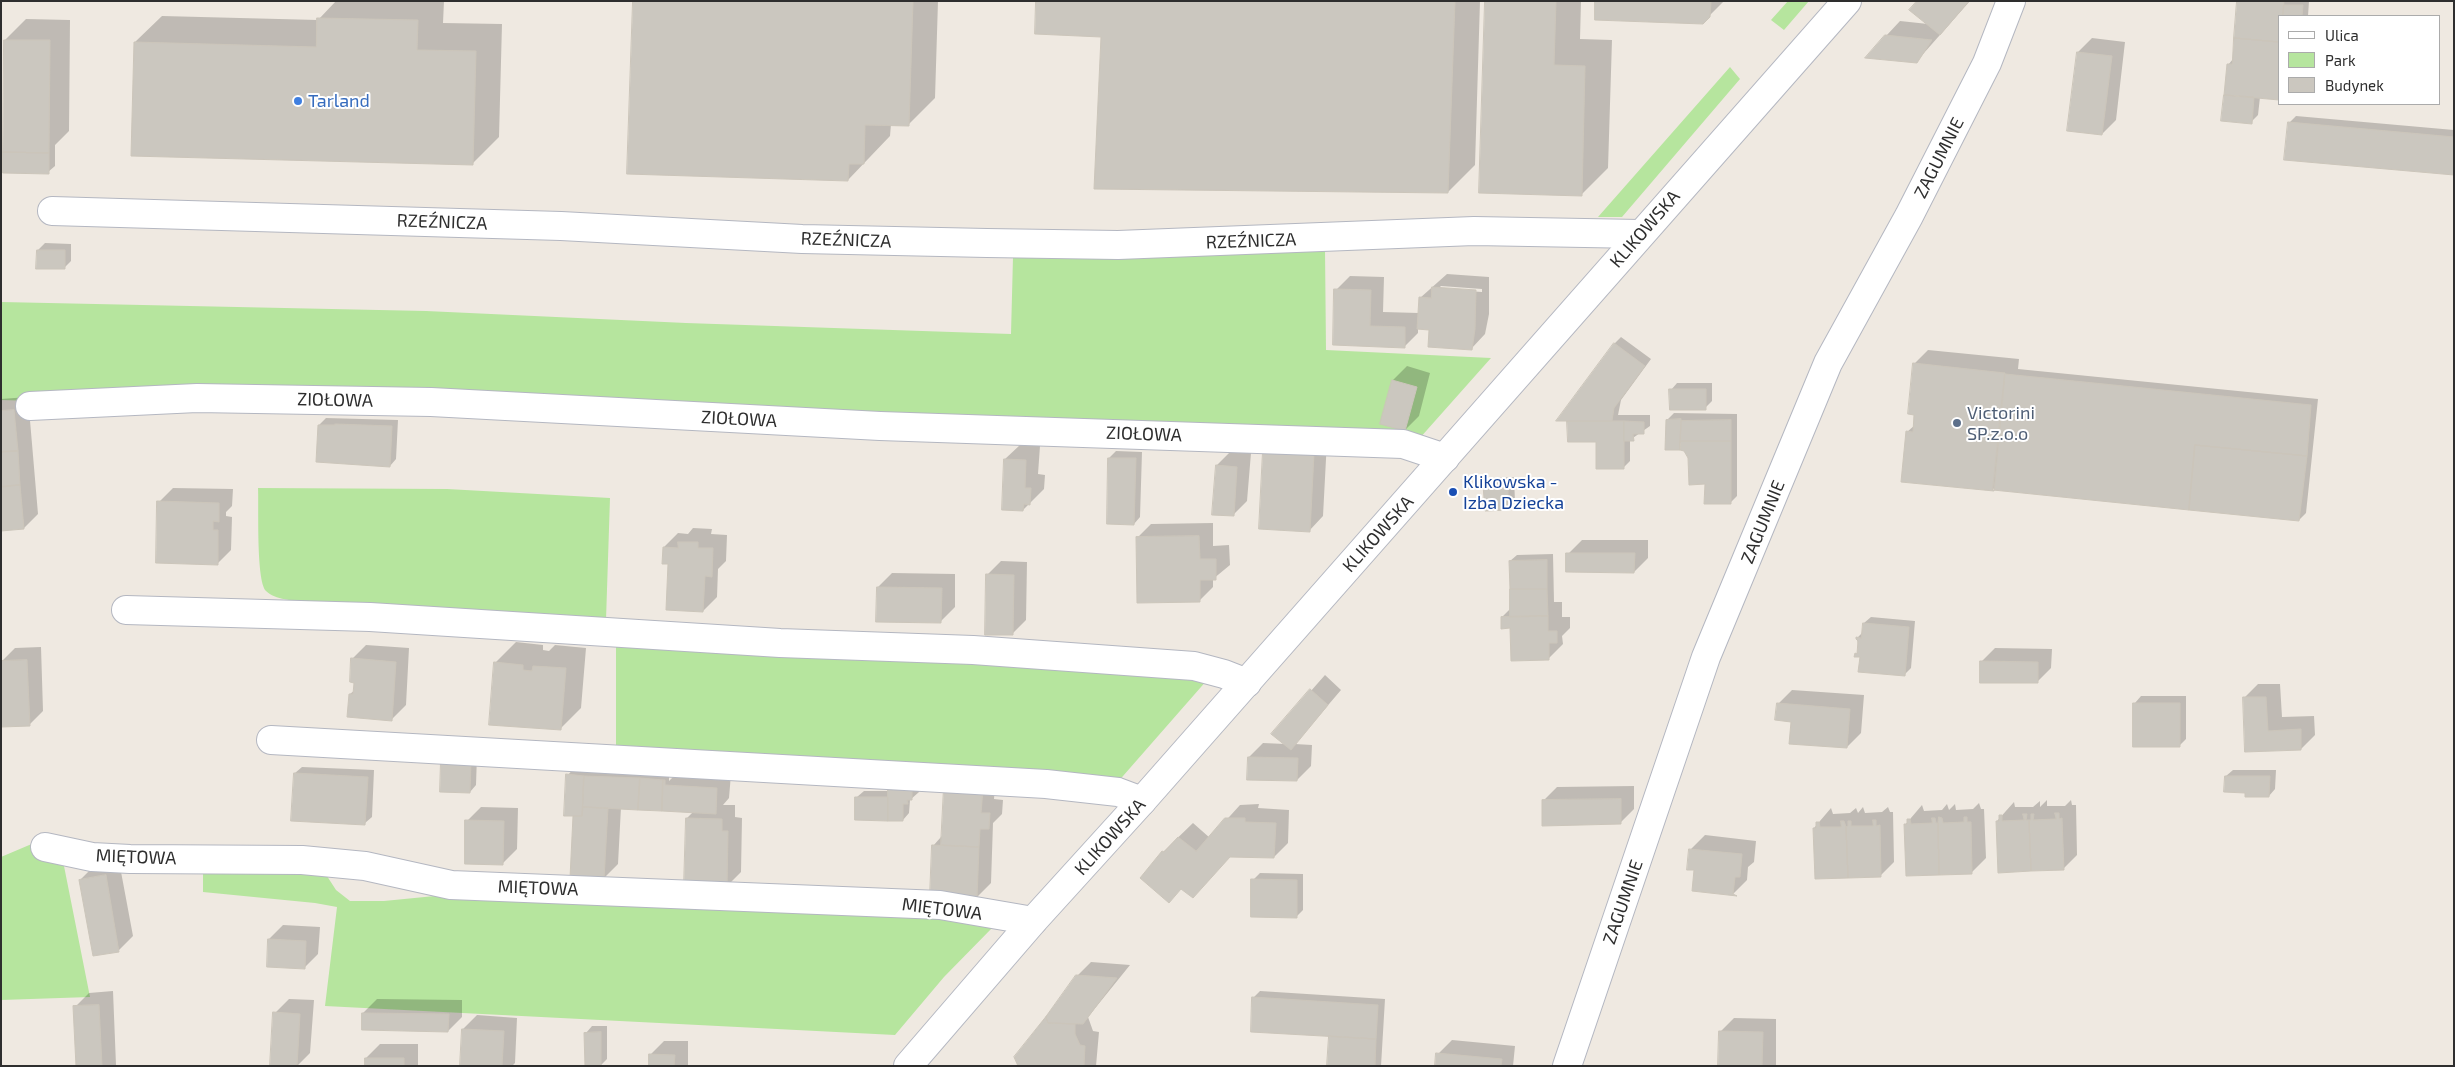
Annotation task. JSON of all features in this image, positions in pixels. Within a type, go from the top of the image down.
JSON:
[{"type":"street","name":"KLIKOWSKA","points":[[908,1066],[1033,921],[1247,683],[1640,234],[1847,1]]},
{"type":"street","name":"ZAGUMNIE","points":[[1567,1066],[1706,656],[1828,363],[1909,216],[1988,63],[2010,1]]},
{"type":"street","name":"RZEŹNICZA","points":[[52,211],[561,226],[802,239],[987,244],[1118,245],[1474,232],[1640,234]]},
{"type":"street","name":"ZIOŁOWA","points":[[30,406],[197,398],[430,402],[880,426],[1403,444],[1445,458]]},
{"type":"street","points":[[126,610],[370,617],[780,644],[972,650],[1194,666],[1224,674],[1247,683]]},
{"type":"street","points":[[271,740],[1046,784],[1118,792],[1142,801]]},
{"type":"street","name":"MIĘTOWA","points":[[45,847],[92,857],[130,859],[302,860],[366,866],[451,885],[940,905],[1033,921]]},
{"type":"green space","points":[[1788,1],[1809,1],[1784,30],[1771,20]]},
{"type":"green space","points":[[1730,67],[1740,79],[1622,217],[1598,217]]},
{"type":"green space","points":[[1325,250],[1326,350],[1491,358],[1419,439],[1,400],[1,302],[426,311],[686,323],[1011,334],[1013,257]]},
{"type":"green space","points":[[258,488],[447,489],[610,498],[606,620],[306,603],[274,596],[266,591],[261,573]]},
{"type":"green space","points":[[616,642],[1000,661],[1208,679],[1116,784],[616,754]]},
{"type":"green space","points":[[34,843],[42,858],[64,866],[90,997],[1,1000],[1,857]]},
{"type":"green space","points":[[203,868],[325,873],[336,890],[350,901],[384,901],[455,894],[938,913],[993,927],[944,977],[895,1035],[325,1006],[337,907],[315,903],[203,892]]},
{"type":"building","points":[[633,1],[913,1],[909,126],[865,125],[864,164],[849,164],[848,181],[627,174]]},
{"type":"building","points":[[1036,1],[1455,1],[1448,193],[1094,189],[1101,37],[1035,34]]},
{"type":"building","points":[[1485,1],[1556,1],[1554,65],[1585,66],[1582,196],[1479,193]]},
{"type":"building","points":[[1595,1],[1711,1],[1710,17],[1703,24],[1595,20]]},
{"type":"building","points":[[1917,1],[1969,1],[1940,35],[1909,10]]},
{"type":"building","points":[[2237,1],[2284,1],[2283,15],[2278,15],[2278,42],[2234,38]]},
{"type":"building","points":[[2284,5],[2303,5],[2302,15],[2283,15]]},
{"type":"building","points":[[317,18],[418,20],[417,50],[476,51],[473,165],[131,156],[134,42],[316,47]]},
{"type":"building","points":[[1885,35],[1932,40],[1917,63],[1865,58]]},
{"type":"building","points":[[2234,38],[2278,42],[2278,100],[2224,95],[2227,64],[2232,64]]},
{"type":"building","points":[[4,40],[50,40],[49,153],[3,152]]},
{"type":"building","points":[[2077,52],[2112,56],[2102,135],[2067,131]]},
{"type":"building","points":[[2224,95],[2254,97],[2252,124],[2221,121]]},
{"type":"building","points":[[2288,122],[2454,137],[2454,175],[2284,160]]},
{"type":"building","points":[[3,152],[49,153],[49,174],[3,173]]},
{"type":"building","points":[[37,250],[65,250],[65,269],[36,269]]},
{"type":"building","points":[[1432,287],[1476,290],[1475,329],[1472,350],[1428,347],[1429,330],[1417,329],[1419,297],[1431,298]]},
{"type":"building","points":[[1334,289],[1371,290],[1370,326],[1405,327],[1405,348],[1333,345]]},
{"type":"building","points":[[1614,343],[1645,366],[1614,408],[1612,421],[1556,421]]},
{"type":"building","name":"Victorini SP.z.o.o","points":[[1913,363],[2005,373],[1994,491],[1901,482],[1906,431],[1913,432],[1914,415],[1908,414]]},
{"type":"building","points":[[2005,374],[2311,405],[2307,456],[2195,445],[2189,510],[1993,490]]},
{"type":"building","points":[[1392,380],[1417,387],[1405,431],[1380,424]]},
{"type":"building","points":[[1669,389],[1706,389],[1706,410],[1670,410]]},
{"type":"building","points":[[14,410],[18,451],[1,452],[1,411]]},
{"type":"building","points":[[1681,419],[1680,450],[1665,450],[1666,420]]},
{"type":"building","points":[[1731,420],[1731,441],[1680,441],[1681,421]]},
{"type":"building","points":[[1567,421],[1624,421],[1624,469],[1596,469],[1596,442],[1568,442]]},
{"type":"building","points":[[1624,421],[1644,422],[1644,434],[1633,434],[1634,441],[1624,441]]},
{"type":"building","points":[[318,425],[392,426],[390,467],[316,462]]},
{"type":"building","points":[[1680,441],[1731,441],[1731,504],[1704,504],[1705,484],[1689,485],[1688,458],[1684,451],[1680,450]]},
{"type":"building","points":[[2195,445],[2307,456],[2299,521],[2189,510]]},
{"type":"building","points":[[18,451],[20,485],[1,487],[1,452]]},
{"type":"building","points":[[1263,451],[1314,453],[1310,532],[1259,529]]},
{"type":"building","points":[[1108,458],[1136,458],[1134,525],[1107,524]]},
{"type":"building","points":[[1004,459],[1026,460],[1025,488],[1031,488],[1030,505],[1024,504],[1023,511],[1002,510]]},
{"type":"building","points":[[1216,465],[1237,467],[1234,516],[1212,515]]},
{"type":"building","points":[[1508,484],[1508,510],[1485,511],[1483,485]]},
{"type":"building","points":[[20,485],[24,529],[1,531],[1,487]]},
{"type":"building","points":[[157,501],[219,503],[219,522],[213,521],[213,530],[218,530],[218,565],[156,563]]},
{"type":"building","points":[[1199,536],[1200,559],[1216,559],[1216,580],[1200,580],[1200,602],[1137,603],[1136,537]]},
{"type":"building","points":[[678,542],[698,542],[698,548],[713,548],[712,577],[705,576],[703,612],[666,610],[668,564],[662,564],[663,547],[678,548]]},
{"type":"building","points":[[1566,553],[1635,553],[1634,573],[1566,572]]},
{"type":"building","points":[[1547,560],[1547,589],[1510,589],[1509,561]]},
{"type":"building","points":[[986,574],[1014,575],[1013,635],[985,635]]},
{"type":"building","points":[[877,587],[942,588],[941,623],[876,622]]},
{"type":"building","points":[[1510,589],[1547,589],[1548,616],[1510,617]]},
{"type":"building","points":[[1548,616],[1548,631],[1557,631],[1557,643],[1549,643],[1549,660],[1511,661],[1510,628],[1501,629],[1501,617]]},
{"type":"building","points":[[1863,623],[1909,627],[1905,676],[1858,672],[1860,657],[1854,657],[1855,653],[1857,654],[1858,641],[1856,637],[1861,638]]},
{"type":"building","points":[[351,658],[396,662],[392,721],[347,717],[349,694],[353,694],[354,683],[350,682]]},
{"type":"building","points":[[27,660],[30,726],[1,727],[1,661]]},
{"type":"building","points":[[1980,661],[2038,662],[2038,683],[1980,683]]},
{"type":"building","points":[[494,662],[523,665],[523,670],[532,671],[533,666],[566,668],[561,730],[489,725]]},
{"type":"building","points":[[1310,689],[1328,705],[1291,750],[1271,734]]},
{"type":"building","points":[[2243,697],[2266,697],[2268,731],[2301,729],[2301,750],[2245,752]]},
{"type":"building","points":[[1777,703],[1850,709],[1847,748],[1789,744],[1791,722],[1775,720]]},
{"type":"building","points":[[2133,703],[2180,703],[2180,747],[2133,747]]},
{"type":"building","points":[[1248,757],[1298,758],[1297,781],[1247,780]]},
{"type":"building","points":[[441,760],[471,761],[470,793],[440,792]]},
{"type":"building","points":[[294,773],[368,777],[365,825],[291,821]]},
{"type":"building","points":[[566,774],[584,776],[582,816],[564,816]]},
{"type":"building","points":[[584,776],[640,778],[638,810],[583,807]]},
{"type":"building","points":[[2225,776],[2270,776],[2269,797],[2245,797],[2245,793],[2224,792]]},
{"type":"building","points":[[640,778],[663,780],[662,811],[638,810]]},
{"type":"building","points":[[663,780],[665,780],[665,785],[717,788],[716,814],[662,811]]},
{"type":"building","points":[[888,783],[912,785],[912,800],[907,800],[908,804],[903,804],[903,821],[888,821]]},
{"type":"building","points":[[944,787],[983,789],[981,813],[990,813],[989,829],[980,829],[979,847],[941,845]]},
{"type":"building","points":[[855,797],[888,797],[888,821],[855,820]]},
{"type":"building","points":[[1621,799],[1621,824],[1542,826],[1542,800]]},
{"type":"building","points":[[583,807],[608,808],[604,879],[570,878],[573,816],[582,816]]},
{"type":"building","points":[[2055,813],[2059,813],[2059,819],[2062,818],[2064,870],[2031,871],[2029,820],[2031,820],[2031,814],[2034,814],[2033,820],[2056,819]]},
{"type":"building","points":[[2023,814],[2027,814],[2026,820],[2029,820],[2031,871],[1998,873],[1996,821],[1999,821],[1999,815],[2002,815],[2002,821],[2024,820]]},
{"type":"building","points":[[1939,817],[1942,818],[1943,823],[1964,822],[1964,817],[1967,817],[1967,822],[1971,822],[1972,874],[1939,875]]},
{"type":"building","points":[[686,818],[722,819],[722,831],[728,831],[727,887],[684,886]]},
{"type":"building","points":[[1225,818],[1245,818],[1245,822],[1276,823],[1274,858],[1230,857],[1193,898],[1181,889],[1169,903],[1140,878],[1162,851],[1164,852],[1178,837],[1196,851]]},
{"type":"building","points":[[1932,818],[1935,818],[1936,823],[1938,823],[1939,875],[1906,876],[1904,824],[1907,824],[1907,819],[1910,819],[1911,824],[1932,823]]},
{"type":"building","points":[[465,820],[504,821],[503,865],[465,864]]},
{"type":"building","points":[[1873,820],[1876,820],[1876,826],[1880,825],[1881,877],[1848,878],[1846,827],[1848,826],[1848,821],[1851,821],[1851,826],[1873,826]]},
{"type":"building","points":[[1841,821],[1844,821],[1846,827],[1848,878],[1815,879],[1813,828],[1816,828],[1816,822],[1819,822],[1820,827],[1841,827]]},
{"type":"building","points":[[932,845],[979,847],[977,898],[930,896]]},
{"type":"building","points":[[1689,849],[1742,854],[1740,877],[1735,877],[1733,894],[1737,896],[1692,891],[1694,870],[1687,870]]},
{"type":"building","points":[[106,875],[119,952],[93,956],[79,880]]},
{"type":"building","points":[[1251,879],[1297,880],[1297,918],[1251,917]]},
{"type":"building","points":[[268,939],[306,941],[305,969],[267,967]]},
{"type":"building","points":[[1076,975],[1117,978],[1083,1024],[1048,1023],[1046,1017]]},
{"type":"building","points":[[1252,997],[1378,1005],[1376,1039],[1251,1032]]},
{"type":"building","points":[[99,1005],[102,1066],[76,1066],[73,1006]]},
{"type":"building","points":[[273,1012],[300,1014],[297,1066],[270,1066]]},
{"type":"building","points":[[362,1013],[449,1014],[448,1032],[362,1030]]},
{"type":"building","points":[[1046,1017],[1048,1023],[1075,1024],[1075,1034],[1080,1045],[1085,1046],[1084,1066],[1018,1066],[1014,1057]]},
{"type":"building","points":[[462,1029],[504,1031],[502,1066],[460,1066]]},
{"type":"building","points":[[1719,1031],[1763,1032],[1762,1066],[1718,1066]]},
{"type":"building","points":[[601,1032],[601,1066],[585,1066],[584,1033]]},
{"type":"building","points":[[1329,1036],[1376,1039],[1375,1066],[1327,1066]]},
{"type":"building","points":[[1436,1053],[1502,1059],[1501,1066],[1435,1066]]},
{"type":"building","points":[[649,1054],[675,1055],[674,1066],[649,1066]]},
{"type":"building","points":[[365,1058],[404,1058],[404,1066],[365,1066]]},
{"type":"place","name":"Tarland","points":[[298,101]]},
{"type":"place","name":"Victorini SP.z.o.o","points":[[1957,423]]},
{"type":"place","name":"Klikowska - Izba Dziecka","points":[[1453,492]]}]
